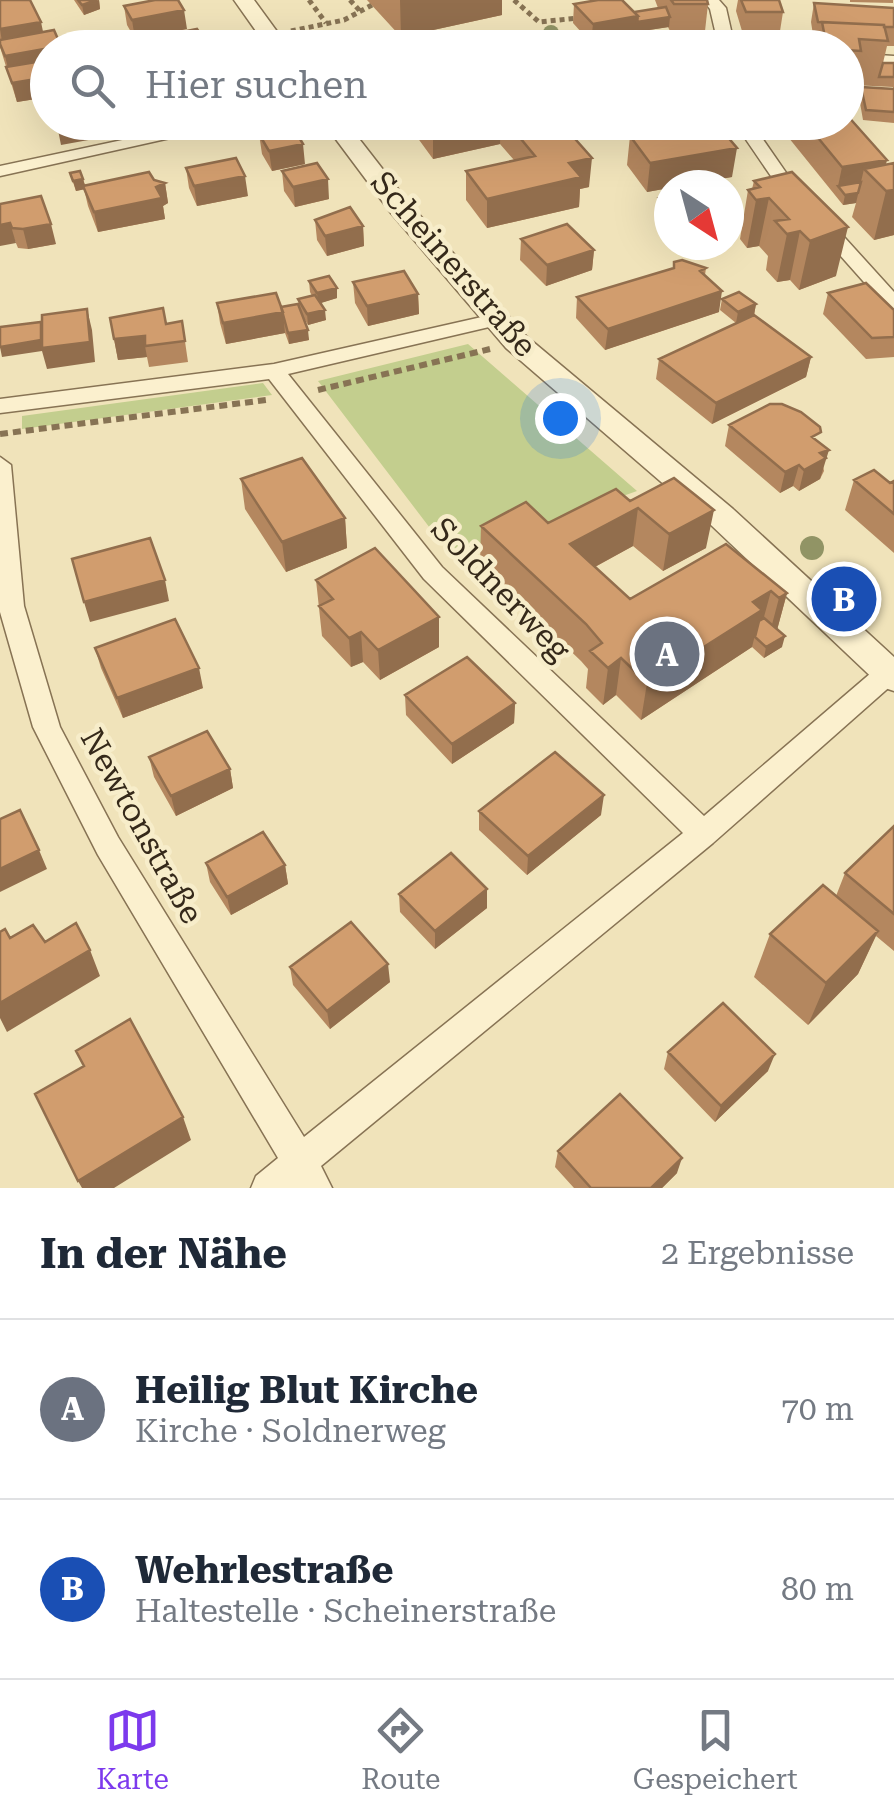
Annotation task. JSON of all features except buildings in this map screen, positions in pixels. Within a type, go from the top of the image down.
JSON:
[{"type":"street","points":[[244,0],[266,30]]},
{"type":"street","points":[[711,0],[718,8],[723,30]]},
{"type":"street","points":[[864,59],[894,60]]},
{"type":"street","points":[[0,148],[4,170],[148,140]]},
{"type":"street","name":"Scheinerstraße","points":[[349,140],[505,331],[750,542],[892,673]]},
{"type":"street","points":[[755,140],[781,178],[894,304]]},
{"type":"street","points":[[0,406],[274,371],[505,331]]},
{"type":"street","name":"Soldnerweg","points":[[274,371],[433,573],[703,834]]},
{"type":"street","name":"Newtonstraße","points":[[0,466],[11,606],[47,727],[108,846],[307,1176]]},
{"type":"street","points":[[268,1188],[307,1176],[892,673]]},
{"type":"path","points":[[309,0],[326,24]]},
{"type":"path","points":[[350,0],[360,11]]},
{"type":"path","points":[[514,0],[539,22],[587,17]]},
{"type":"path","points":[[298,30],[326,24],[372,5]]},
{"type":"path","points":[[0,434],[291,396],[505,331]]},
{"type":"green space","points":[[468,344],[637,491],[452,557],[318,381]]},
{"type":"green space","points":[[263,383],[272,395],[22,429],[22,416]]},
{"type":"place","name":"Wehrlestraße","points":[[844,599]]},
{"type":"place","name":"Heilig Blut Kirche","points":[[667,654]]}]
